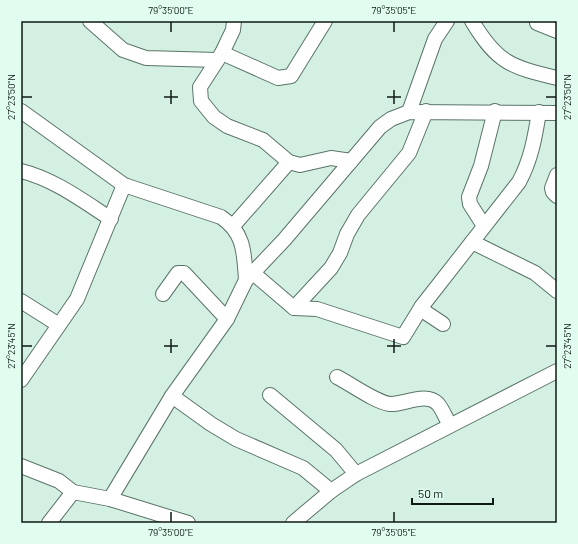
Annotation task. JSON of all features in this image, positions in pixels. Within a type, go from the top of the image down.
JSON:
[{"type":"street","points":[[90,21],[124,50],[146,58],[220,56],[278,78],[291,76],[325,21]]},
{"type":"street","points":[[234,21],[233,30],[220,56],[200,87],[201,101],[214,117],[226,126],[263,140],[288,162],[300,165],[331,158],[351,161]]},
{"type":"street","points":[[472,21],[488,45],[506,62],[522,69],[557,78]]},
{"type":"street","points":[[408,112],[442,23]]},
{"type":"street","points":[[537,23],[557,31]]},
{"type":"street","points":[[21,111],[124,186],[221,217],[233,226],[240,239],[250,276],[294,308],[316,309],[403,337],[422,306],[519,182],[527,167],[534,147],[539,112]]},
{"type":"street","points":[[294,308],[331,268],[340,253],[347,234],[358,215],[410,153],[426,111]]},
{"type":"street","points":[[484,226],[470,204],[469,197],[481,166],[495,111]]},
{"type":"street","points":[[110,499],[172,396],[227,319],[250,276],[284,240],[380,127],[391,118],[408,112],[495,111],[557,113]]},
{"type":"street","points":[[233,226],[288,162]]},
{"type":"street","points":[[21,171],[33,174],[74,196],[111,219]]},
{"type":"street","points":[[557,174],[552,188],[553,192],[557,196]]},
{"type":"street","points":[[21,380],[77,299],[124,186]]},
{"type":"street","points":[[472,242],[535,273],[557,291]]},
{"type":"street","points":[[163,294],[178,272],[184,273],[227,319]]},
{"type":"street","points":[[21,301],[59,325]]},
{"type":"street","points":[[422,306],[424,312],[443,324]]},
{"type":"street","points":[[293,523],[331,491],[356,474],[557,371]]},
{"type":"street","points":[[337,377],[389,404],[421,399],[431,400],[438,404],[450,426]]},
{"type":"street","points":[[270,395],[336,450],[356,474]]},
{"type":"street","points":[[172,396],[211,424],[236,439],[303,468],[331,491]]},
{"type":"street","points":[[21,466],[59,482],[72,492],[110,499],[188,523]]},
{"type":"street","points":[[49,523],[72,492]]}]
